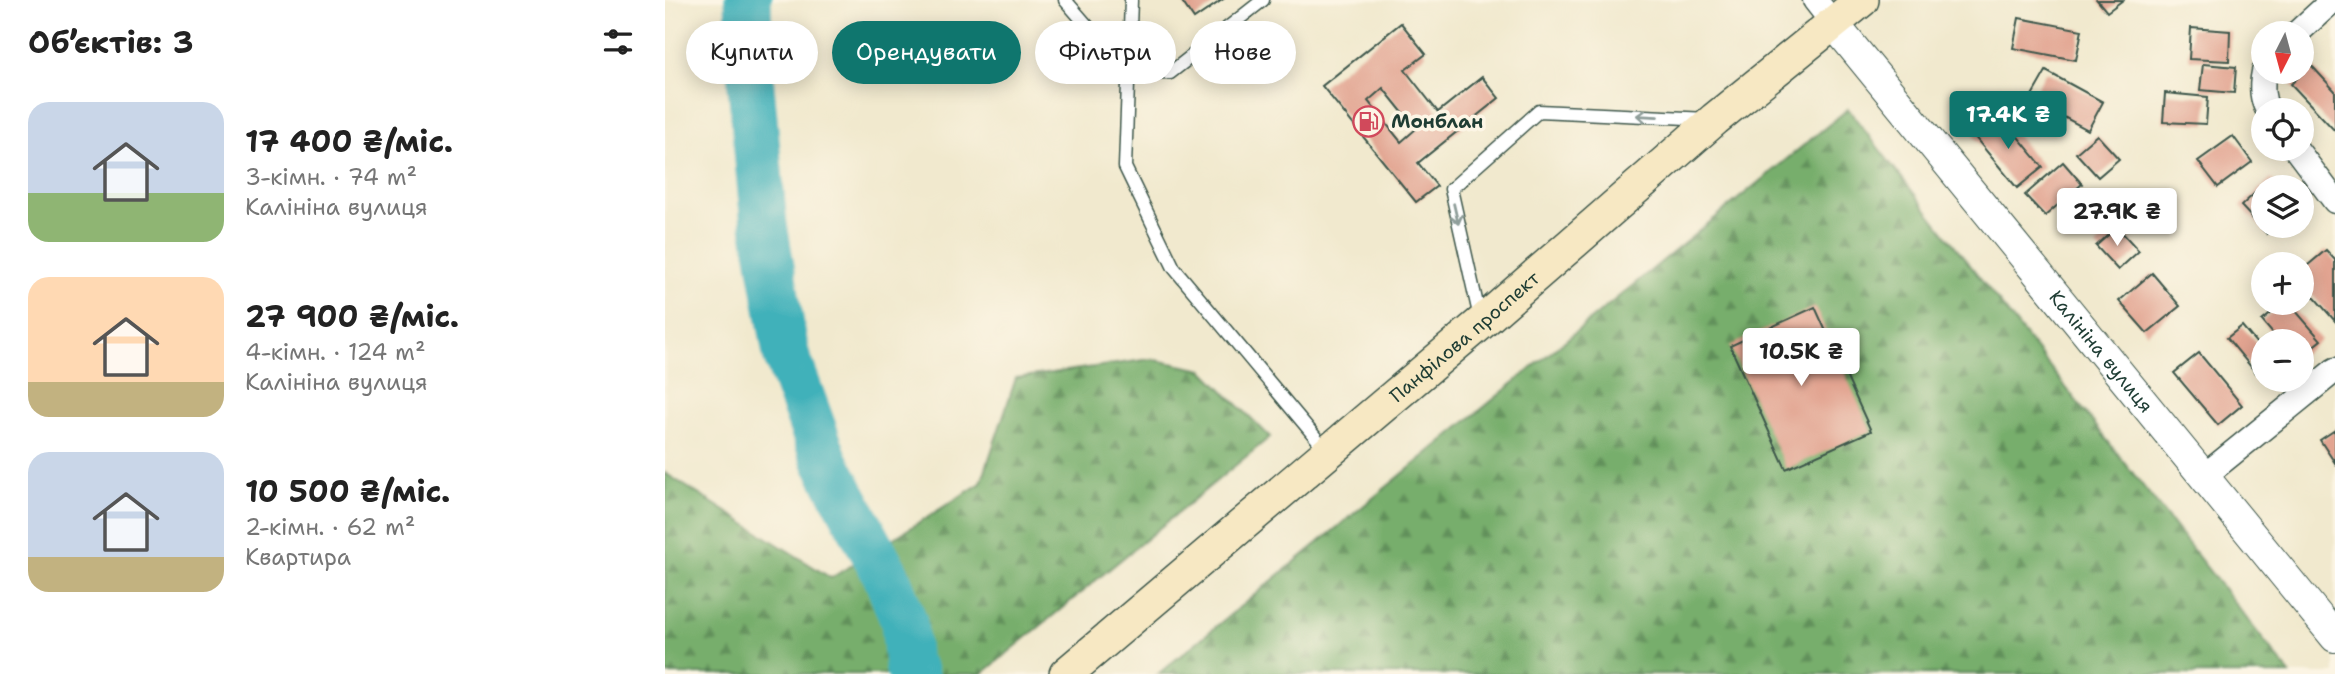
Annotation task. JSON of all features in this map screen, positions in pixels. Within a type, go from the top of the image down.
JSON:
[{"type":"main road","name":"Панфілова проспект","points":[[1066,674],[1481,323],[1715,119],[1824,12],[1862,0]]},
{"type":"street","points":[[2310,21],[2333,0]]},
{"type":"street","name":"Калініна вулиця","points":[[1824,12],[2335,637]]},
{"type":"street","points":[[2305,161],[2335,201]]},
{"type":"street","points":[[2203,477],[2335,370]]},
{"type":"lane","points":[[1065,0],[1083,21]]},
{"type":"lane","points":[[1130,21],[1131,0]]},
{"type":"lane","points":[[1176,68],[1263,0]]},
{"type":"lane","points":[[1129,84],[1125,167],[1174,268],[1327,452]]},
{"type":"lane","points":[[1481,323],[1451,189],[1539,111],[1715,119]]},
{"type":"green space","points":[[1848,109],[2290,674],[1158,674]]},
{"type":"green space","points":[[1151,359],[1203,370],[1270,437],[982,674],[665,674],[665,473],[831,578],[981,483],[1016,378]]},
{"type":"building","points":[[1181,0],[1222,0],[1194,19]]},
{"type":"building","points":[[2097,0],[2123,0],[2107,12]]},
{"type":"building","points":[[2019,18],[2082,30],[2076,60],[2013,48]]},
{"type":"building","name":"Монблан","points":[[1401,23],[1426,54],[1405,70],[1438,112],[1482,77],[1499,98],[1418,163],[1437,186],[1416,202],[1322,86]],"holes":[[[1383,88],[1416,129],[1401,142],[1368,101]]]},
{"type":"building","points":[[2191,28],[2230,31],[2229,61],[2189,59]]},
{"type":"building","points":[[2203,64],[2236,67],[2234,93],[2200,90]]},
{"type":"building","points":[[2314,68],[2335,91],[2335,131],[2314,109],[2314,98],[2304,98],[2291,84],[2314,84]]},
{"type":"building","points":[[2046,71],[2103,102],[2088,130],[2030,99]]},
{"type":"building","points":[[2165,93],[2208,97],[2206,124],[2163,122]]},
{"type":"building","points":[[1999,114],[2043,167],[2017,188],[1973,135]]},
{"type":"building","points":[[2097,135],[2119,159],[2098,177],[2076,153]]},
{"type":"building","points":[[2233,136],[2252,162],[2218,187],[2198,161]]},
{"type":"building","points":[[2063,162],[2082,184],[2045,216],[2025,195]]},
{"type":"building","points":[[2251,197],[2251,217],[2241,206]]},
{"type":"building","points":[[2117,227],[2139,251],[2118,270],[2096,246]]},
{"type":"building","points":[[2326,250],[2335,260],[2335,321],[2314,297],[2314,260]]},
{"type":"building","points":[[2152,273],[2180,306],[2147,333],[2119,301]]},
{"type":"building","points":[[1815,307],[1871,431],[1786,469],[1730,346]]},
{"type":"building","points":[[2269,315],[2299,315],[2311,329],[2269,329],[2262,321]]},
{"type":"building","points":[[2242,326],[2251,337],[2251,367],[2227,338]]},
{"type":"building","points":[[2314,332],[2321,340],[2314,346]]},
{"type":"building","points":[[2199,353],[2242,405],[2218,425],[2174,373]]},
{"type":"building","points":[[2335,430],[2335,463],[2320,440]]},
{"type":"waterway","points":[[748,0],[751,86],[764,225],[786,354],[825,461],[886,575],[904,622],[908,665],[915,674]]},
{"type":"place","name":"Монблан","points":[[1368,121]]}]
